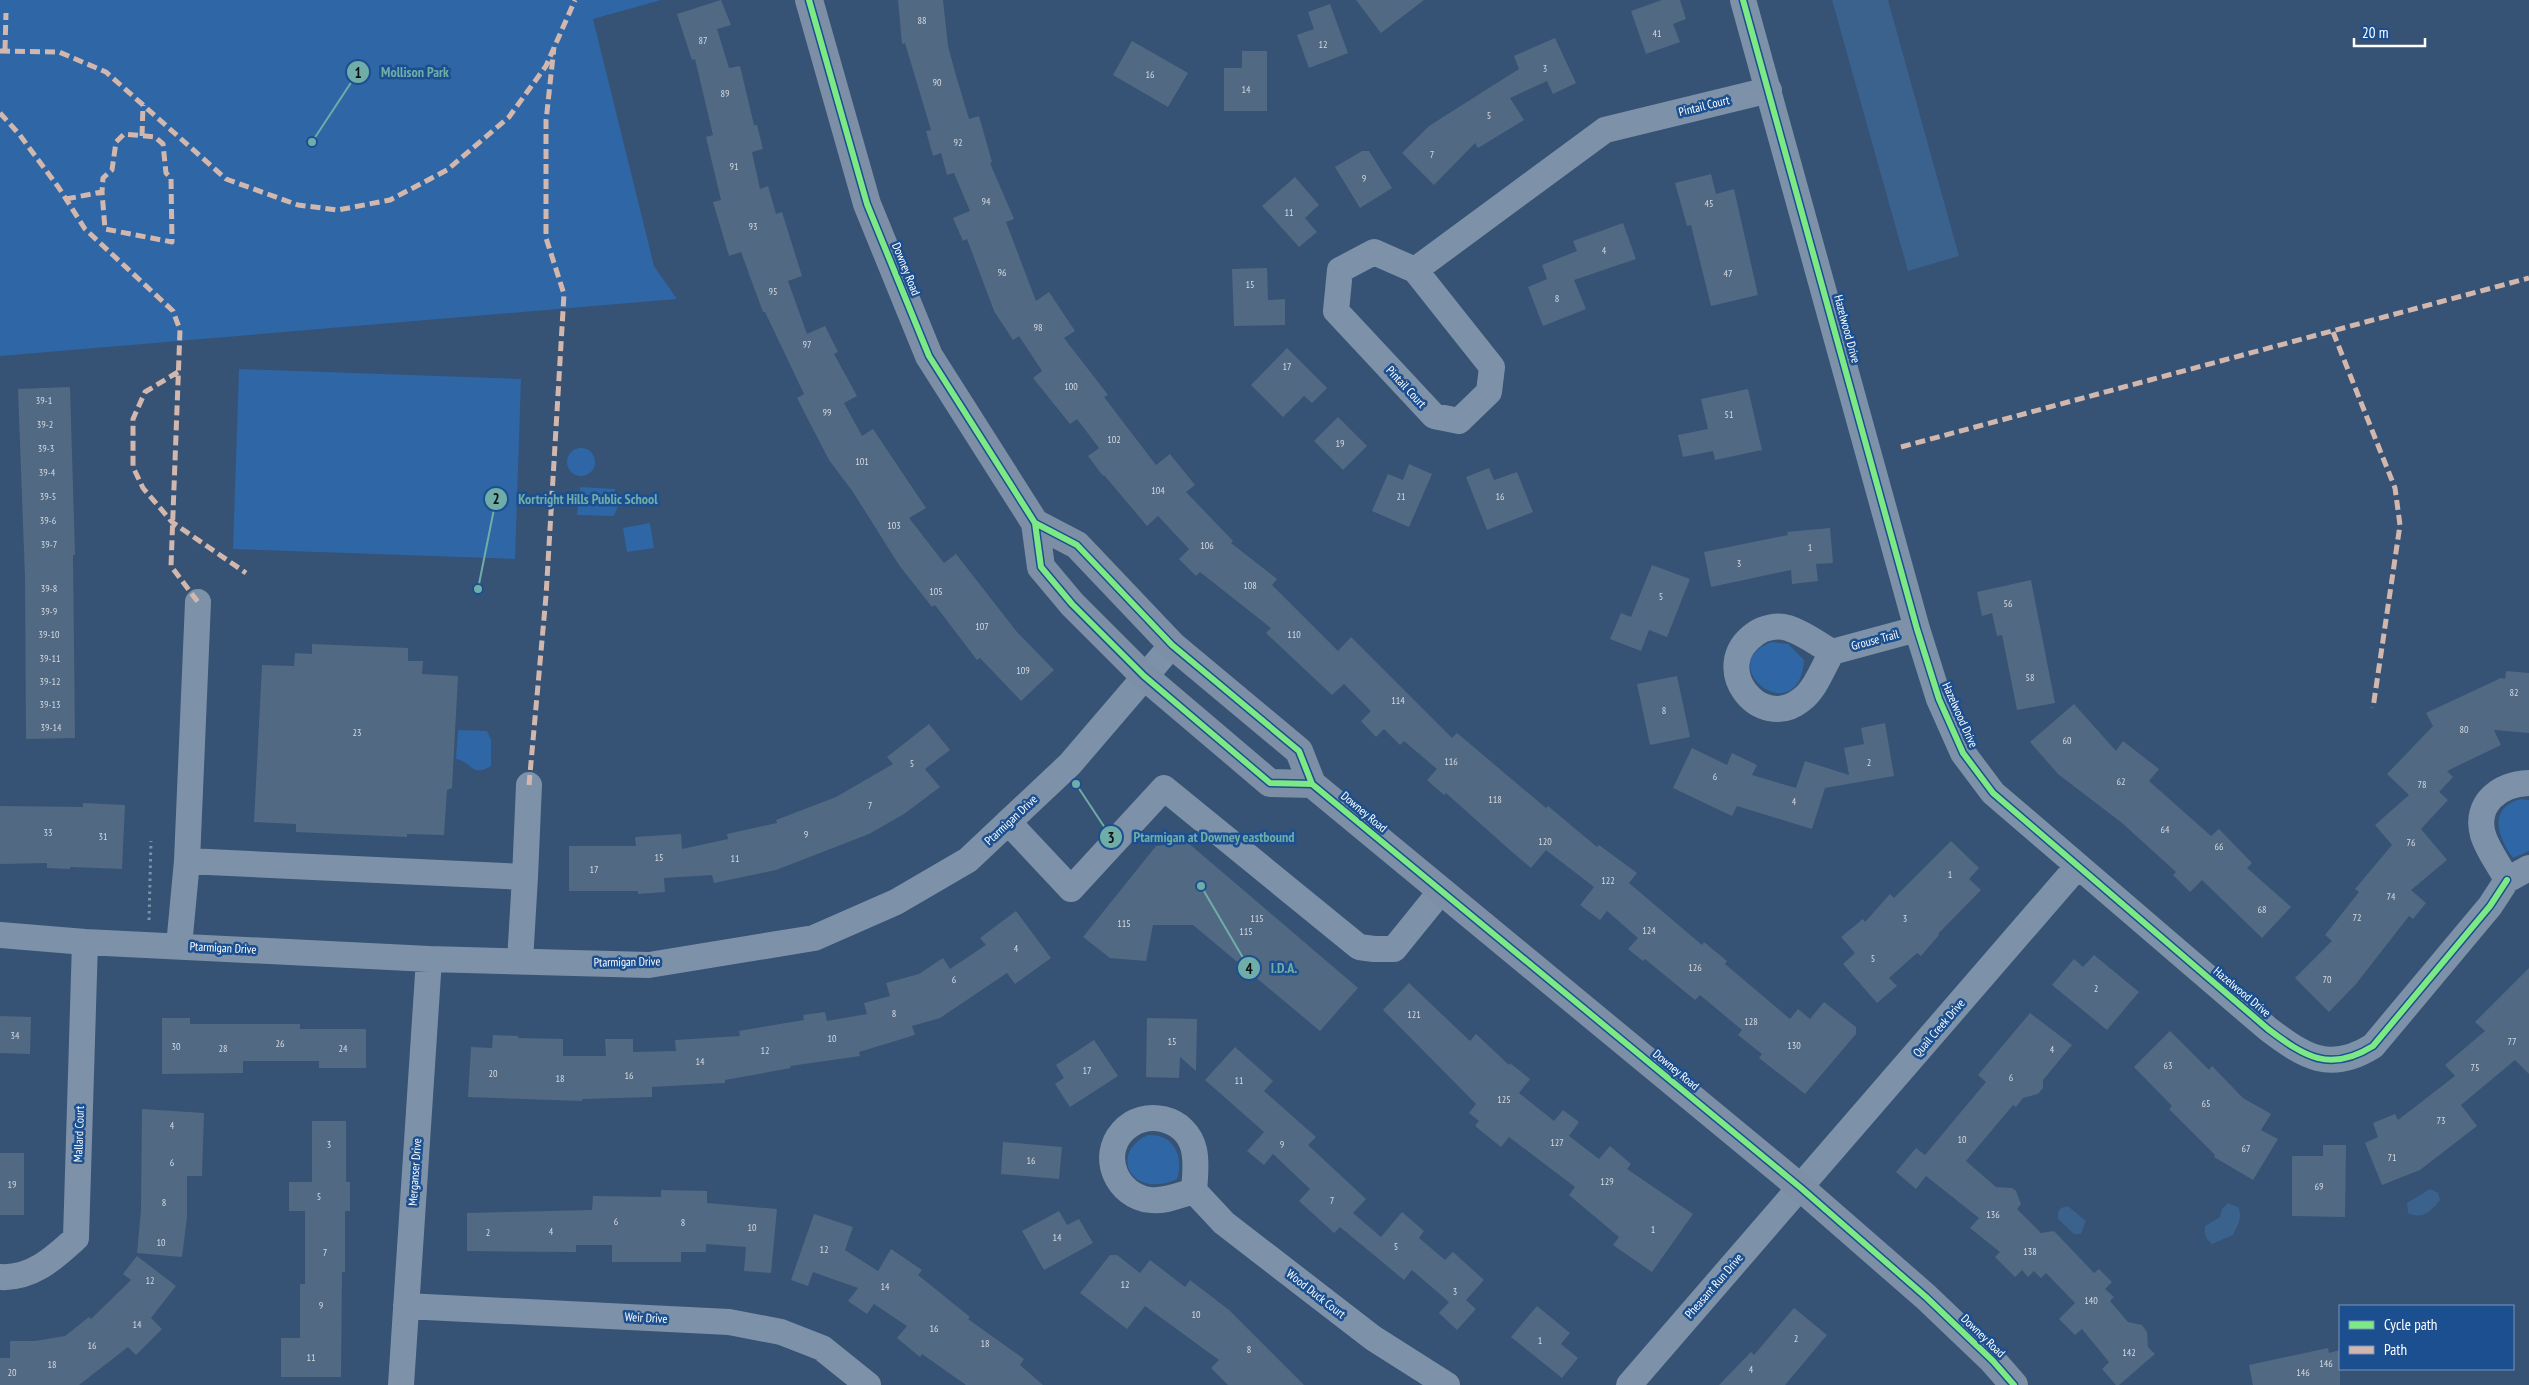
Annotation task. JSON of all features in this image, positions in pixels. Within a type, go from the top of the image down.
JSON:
[{"type":"main road","name":"Downey Road","points":[[809,0],[867,204],[929,356],[1034,523],[1041,567],[1072,604],[1144,676],[1270,783],[1312,784]]},
{"type":"main road","name":"Downey Road","points":[[1034,523],[1078,545],[1172,645],[1299,751],[1312,784],[1801,1188],[1926,1297],[1993,1361],[2014,1385]]},
{"type":"street","name":"Hazelwood Drive","points":[[1743,0],[1770,90],[1917,629],[1939,699],[1963,753],[1993,793],[2077,867],[2295,1050],[2314,1058],[2334,1061],[2356,1057],[2373,1046],[2518,874],[2483,836],[2482,822],[2485,808],[2492,797],[2503,788],[2516,783],[2529,783]]},
{"type":"street","name":"Pintail Court","points":[[1415,270],[1605,130],[1770,90]]},
{"type":"street","name":"Pintail Court","points":[[1374,252],[1415,270],[1492,367],[1489,392],[1460,421],[1434,416],[1336,312],[1340,270],[1374,252]]},
{"type":"street","points":[[180,946],[187,861],[198,602]]},
{"type":"street","name":"Grouse Trail","points":[[1832,652],[1917,629]]},
{"type":"street","name":"Ptarmigan Drive","points":[[0,935],[85,942],[429,959],[649,964],[814,938],[896,902],[960,865],[1070,764],[1172,645]]},
{"type":"street","points":[[520,960],[530,785]]},
{"type":"street","points":[[1008,822],[1071,889],[1164,788],[1359,947],[1374,950],[1394,949],[1441,891]]},
{"type":"street","points":[[187,861],[526,877]]},
{"type":"street","name":"Quail Creek Drive","points":[[1801,1188],[2077,867]]},
{"type":"street","name":"Mallard Court","points":[[0,1277],[9,1278],[45,1266],[76,1238],[85,942]]},
{"type":"street","name":"Merganser Drive","points":[[401,1385],[429,959]]},
{"type":"street","name":"Pheasant Run Drive","points":[[1629,1385],[1801,1188]]},
{"type":"street","name":"Wood Duck Court","points":[[1194,1191],[1224,1223],[1373,1338],[1447,1385]]},
{"type":"street","name":"Weir Drive","points":[[406,1306],[729,1322],[781,1332],[822,1348],[868,1385]]},
{"type":"path","points":[[148,944],[151,841]]},
{"type":"shaded area","points":[[0,0],[661,0],[593,19],[654,266],[677,299],[0,356]]},
{"type":"shaded area","points":[[1832,0],[1888,0],[1959,256],[1908,271]]},
{"type":"shaded area","points":[[239,369],[521,379],[515,559],[233,549]]},
{"type":"shaded area","points":[[581,448],[591,452],[595,462],[591,472],[581,476],[571,472],[567,462],[571,452]]},
{"type":"shaded area","points":[[580,487],[615,489],[618,506],[614,516],[577,515]]},
{"type":"shaded area","points":[[650,523],[654,548],[627,552],[623,528]]},
{"type":"shaded area","points":[[1771,642],[1788,644],[1804,660],[1799,681],[1788,691],[1776,693],[1763,687],[1754,677],[1750,665],[1755,653]]},
{"type":"shaded area","points":[[458,730],[487,731],[491,740],[491,766],[476,770],[456,759]]},
{"type":"shaded area","points":[[2521,799],[2529,800],[2529,851],[2513,858],[2500,833],[2500,816],[2503,809],[2510,803]]},
{"type":"shaded area","points":[[1148,1135],[1164,1138],[1175,1148],[1179,1162],[1177,1179],[1161,1184],[1147,1184],[1137,1179],[1130,1172],[1127,1162],[1129,1152],[1136,1143]]},
{"type":"shaded area","points":[[2430,1189],[2438,1193],[2440,1200],[2434,1208],[2422,1215],[2408,1213],[2407,1203]]},
{"type":"shaded area","points":[[2228,1203],[2238,1207],[2240,1218],[2238,1224],[2233,1235],[2212,1244],[2206,1236],[2205,1226],[2220,1217],[2222,1209]]},
{"type":"shaded area","points":[[2068,1206],[2086,1221],[2081,1234],[2074,1234],[2058,1219],[2058,1212],[2061,1208]]},
{"type":"building","points":[[721,0],[731,25],[717,29],[729,68],[740,66],[754,125],[757,125],[763,149],[752,152],[760,189],[768,186],[776,214],[782,212],[802,276],[788,281],[807,334],[825,326],[838,352],[834,354],[857,396],[844,403],[862,436],[873,429],[926,508],[909,518],[944,563],[956,554],[1017,632],[1054,670],[1021,701],[980,658],[977,660],[935,605],[932,607],[899,565],[853,492],[829,460],[797,398],[804,394],[765,312],[763,312],[741,252],[729,256],[713,202],[721,200],[706,137],[713,135],[695,59],[692,60],[677,14]]},
{"type":"building","points":[[898,0],[943,0],[948,46],[969,119],[979,116],[992,162],[990,163],[1014,219],[1006,222],[1036,301],[1049,292],[1075,331],[1064,338],[1108,395],[1104,397],[1156,465],[1170,454],[1195,485],[1186,492],[1233,541],[1231,543],[1277,579],[1272,585],[1338,651],[1351,637],[1452,738],[1457,733],[1546,808],[1548,806],[1597,847],[1599,845],[1637,873],[1629,883],[1702,945],[1704,942],[1727,961],[1725,964],[1790,1019],[1798,1009],[1810,1019],[1824,1002],[1856,1027],[1856,1034],[1805,1094],[1759,1058],[1762,1054],[1738,1035],[1742,1030],[1700,995],[1695,1000],[1645,959],[1643,961],[1628,949],[1638,938],[1607,911],[1600,920],[1580,905],[1594,887],[1546,850],[1531,868],[1446,793],[1444,795],[1427,780],[1437,769],[1404,741],[1400,745],[1384,729],[1376,737],[1361,721],[1371,711],[1344,684],[1332,695],[1266,633],[1271,628],[1200,572],[1196,576],[1179,559],[1189,549],[1158,516],[1147,526],[1103,476],[1088,456],[1099,448],[1077,419],[1070,424],[1033,378],[1042,371],[1019,336],[1013,340],[994,311],[967,239],[963,241],[953,218],[970,211],[954,173],[947,175],[941,153],[933,156],[926,131],[931,130],[905,43],[902,44]]},
{"type":"building","points":[[1356,0],[1424,0],[1381,33]]},
{"type":"building","points":[[1662,0],[1680,0],[1686,19],[1673,24],[1680,42],[1646,54],[1631,11]]},
{"type":"building","points":[[1330,4],[1348,53],[1309,68],[1297,35],[1314,29],[1308,12]]},
{"type":"building","points":[[1555,38],[1576,83],[1553,94],[1547,81],[1510,98],[1524,120],[1478,148],[1475,143],[1434,185],[1402,153],[1429,126],[1519,69],[1514,56]]},
{"type":"building","points":[[1132,41],[1188,73],[1168,107],[1113,75]]},
{"type":"building","points":[[1242,51],[1267,51],[1267,111],[1224,111],[1224,68],[1242,68]]},
{"type":"building","points":[[1362,151],[1369,151],[1392,188],[1360,208],[1335,167]]},
{"type":"building","points":[[1711,174],[1716,194],[1734,189],[1758,295],[1711,306],[1691,225],[1687,226],[1675,183]]},
{"type":"building","points":[[1295,177],[1319,205],[1305,218],[1317,232],[1299,247],[1262,206]]},
{"type":"building","points":[[1623,223],[1636,259],[1574,280],[1586,309],[1543,326],[1528,287],[1547,279],[1542,265],[1577,251],[1573,241]]},
{"type":"building","points":[[1267,268],[1268,300],[1285,299],[1285,325],[1234,326],[1232,269]]},
{"type":"building","points":[[1287,348],[1327,388],[1312,403],[1304,396],[1283,417],[1251,385]]},
{"type":"building","points":[[70,387],[75,555],[73,555],[75,738],[26,739],[25,577],[18,389]]},
{"type":"building","points":[[1748,389],[1762,450],[1715,460],[1713,451],[1683,457],[1678,435],[1708,429],[1701,399]]},
{"type":"building","points":[[1338,417],[1367,446],[1343,470],[1314,441]]},
{"type":"building","points":[[1409,464],[1432,474],[1409,527],[1372,511],[1388,474],[1403,480]]},
{"type":"building","points":[[1489,468],[1494,480],[1517,472],[1533,512],[1487,530],[1466,477]]},
{"type":"building","points":[[1830,528],[1833,563],[1816,564],[1818,581],[1792,584],[1791,570],[1711,587],[1704,552],[1788,535],[1787,532]]},
{"type":"building","points":[[1652,565],[1690,579],[1667,637],[1649,630],[1641,651],[1610,639],[1621,613],[1631,617]]},
{"type":"building","points":[[2031,580],[2055,703],[2017,710],[2002,635],[1997,636],[1992,613],[1982,616],[1977,592]]},
{"type":"building","points":[[312,644],[408,648],[408,661],[423,661],[422,674],[458,676],[452,788],[447,790],[444,835],[407,834],[407,837],[296,832],[296,824],[254,822],[262,665],[294,666],[295,653],[312,654]]},
{"type":"building","points":[[2506,671],[2529,673],[2529,733],[2494,730],[2501,745],[2447,771],[2453,777],[2439,792],[2448,800],[2421,829],[2447,860],[2411,890],[2426,903],[2413,919],[2409,916],[2356,984],[2329,1012],[2295,978],[2332,941],[2325,935],[2359,892],[2355,889],[2392,845],[2375,825],[2409,795],[2387,774],[2433,726],[2426,713],[2501,678],[2505,679]]},
{"type":"building","points":[[1677,676],[1690,737],[1650,745],[1637,684]]},
{"type":"building","points":[[2074,704],[2116,751],[2123,741],[2159,769],[2149,781],[2211,836],[2219,829],[2252,863],[2247,868],[2291,907],[2262,938],[2202,880],[2190,892],[2173,875],[2176,872],[2122,823],[2058,774],[2030,742]]},
{"type":"building","points":[[1885,723],[1894,776],[1825,788],[1812,829],[1737,806],[1732,816],[1673,788],[1692,748],[1727,765],[1732,753],[1757,765],[1752,775],[1796,788],[1805,761],[1849,775],[1844,748],[1864,744],[1861,728]]},
{"type":"building","points":[[929,724],[950,750],[925,769],[940,787],[904,814],[869,834],[776,870],[714,883],[712,875],[664,878],[665,892],[638,894],[638,891],[569,891],[569,846],[636,846],[635,837],[681,834],[682,849],[728,839],[727,834],[777,823],[776,820],[836,797],[893,764],[887,757]]},
{"type":"building","points":[[83,803],[125,805],[122,869],[47,868],[47,863],[0,864],[0,806],[83,807]]},
{"type":"building","points":[[1951,841],[1979,868],[1969,879],[1981,890],[1938,934],[1921,956],[1917,953],[1889,978],[1897,986],[1877,1003],[1843,964],[1855,953],[1841,937],[1863,919],[1865,922],[1890,894],[1894,898]]},
{"type":"building","points":[[1187,842],[1358,988],[1320,1031],[1193,925],[1153,925],[1146,961],[1110,958],[1083,937],[1156,846]]},
{"type":"building","points":[[1016,911],[1051,958],[1015,984],[1007,973],[940,1018],[912,1026],[915,1035],[859,1052],[860,1056],[790,1066],[791,1068],[725,1080],[725,1083],[652,1087],[652,1097],[582,1099],[582,1101],[468,1097],[471,1047],[492,1048],[493,1035],[518,1036],[518,1038],[563,1039],[563,1056],[606,1056],[605,1039],[633,1039],[633,1052],[676,1051],[675,1040],[740,1036],[739,1031],[804,1020],[803,1015],[825,1012],[827,1021],[867,1014],[864,1003],[890,996],[886,983],[919,974],[943,958],[950,969],[986,945],[980,938]]},
{"type":"building","points":[[2094,955],[2139,992],[2107,1030],[2052,985],[2074,959],[2083,967]]},
{"type":"building","points":[[2529,968],[2529,1074],[2515,1060],[2461,1105],[2477,1126],[2420,1170],[2382,1185],[2365,1143],[2378,1137],[2373,1123],[2395,1114],[2398,1120],[2455,1076],[2445,1065],[2485,1031],[2475,1022]]},
{"type":"building","points":[[1409,983],[1470,1041],[1476,1034],[1509,1065],[1510,1063],[1530,1079],[1519,1093],[1554,1121],[1563,1110],[1579,1122],[1569,1136],[1599,1159],[1610,1146],[1631,1164],[1627,1169],[1693,1214],[1652,1272],[1613,1245],[1619,1237],[1569,1195],[1575,1187],[1509,1137],[1501,1147],[1475,1126],[1479,1121],[1469,1113],[1476,1104],[1383,1010]]},
{"type":"building","points":[[2030,1013],[2072,1045],[2043,1080],[2043,1088],[2038,1094],[2023,1098],[2016,1107],[2013,1105],[1966,1161],[1996,1187],[2012,1188],[2016,1191],[2021,1204],[2017,1209],[2041,1233],[2054,1231],[2094,1273],[2099,1269],[2112,1282],[2105,1289],[2114,1297],[2110,1301],[2128,1322],[2142,1325],[2147,1332],[2148,1347],[2155,1354],[2119,1385],[2116,1385],[2102,1369],[2109,1362],[2082,1329],[2075,1335],[2059,1319],[2075,1303],[2046,1273],[2041,1278],[2034,1271],[2028,1277],[2022,1270],[2015,1277],[1995,1257],[2000,1252],[1970,1228],[1979,1218],[1926,1176],[1916,1189],[1896,1172],[1916,1148],[1925,1155],[1986,1082],[1978,1075]]},
{"type":"building","points":[[0,1016],[31,1017],[30,1054],[0,1053]]},
{"type":"building","points":[[162,1018],[190,1018],[190,1024],[300,1024],[300,1029],[366,1029],[366,1068],[319,1068],[319,1061],[243,1061],[243,1073],[162,1074]]},
{"type":"building","points":[[1147,1018],[1197,1019],[1196,1071],[1180,1057],[1179,1078],[1146,1077]]},
{"type":"building","points":[[2170,1031],[2209,1070],[2212,1066],[2243,1098],[2271,1114],[2261,1130],[2278,1139],[2253,1180],[2214,1157],[2215,1155],[2169,1109],[2172,1106],[2134,1067]]},
{"type":"building","points":[[1094,1040],[1118,1076],[1070,1107],[1055,1084],[1064,1078],[1056,1065]]},
{"type":"building","points":[[1235,1047],[1273,1081],[1264,1091],[1316,1137],[1308,1145],[1366,1199],[1353,1213],[1381,1237],[1402,1212],[1424,1231],[1419,1238],[1445,1260],[1453,1252],[1484,1280],[1466,1300],[1476,1309],[1457,1330],[1439,1313],[1449,1302],[1412,1270],[1404,1280],[1340,1227],[1334,1233],[1299,1201],[1310,1189],[1273,1154],[1264,1165],[1247,1151],[1264,1132],[1205,1080]]},
{"type":"building","points":[[142,1109],[204,1113],[202,1176],[187,1176],[187,1217],[182,1257],[137,1253],[141,1210]]},
{"type":"building","points":[[312,1121],[346,1121],[346,1182],[350,1182],[350,1211],[345,1211],[345,1272],[342,1272],[341,1377],[281,1377],[281,1338],[300,1338],[300,1284],[305,1284],[305,1211],[289,1211],[289,1182],[312,1182]]},
{"type":"building","points":[[1003,1142],[1062,1147],[1059,1179],[1001,1174]]},
{"type":"building","points":[[2323,1145],[2346,1145],[2345,1217],[2292,1216],[2292,1156],[2323,1156]]},
{"type":"building","points":[[0,1153],[24,1153],[24,1215],[0,1215]]},
{"type":"building","points":[[661,1190],[707,1191],[707,1203],[777,1209],[771,1273],[744,1271],[746,1247],[706,1244],[706,1252],[681,1252],[681,1262],[612,1262],[612,1245],[576,1245],[576,1252],[467,1251],[467,1213],[592,1210],[593,1196],[661,1197]]},
{"type":"building","points":[[1059,1211],[1067,1225],[1079,1219],[1093,1243],[1044,1270],[1022,1231]]},
{"type":"building","points":[[814,1214],[853,1227],[845,1250],[878,1271],[891,1249],[922,1270],[918,1275],[970,1317],[968,1319],[1024,1359],[1020,1365],[1043,1385],[966,1385],[922,1354],[920,1357],[897,1338],[907,1326],[874,1304],[867,1314],[848,1301],[858,1288],[813,1272],[808,1286],[791,1280]]},
{"type":"building","points":[[1110,1255],[1117,1255],[1140,1273],[1150,1260],[1185,1287],[1190,1280],[1229,1310],[1304,1385],[1228,1385],[1211,1368],[1219,1360],[1145,1306],[1127,1329],[1080,1293]]},
{"type":"building","points":[[137,1256],[176,1286],[151,1318],[162,1329],[136,1355],[128,1347],[79,1385],[0,1385],[0,1358],[10,1358],[10,1341],[35,1341],[65,1336],[89,1317],[91,1319],[131,1280],[123,1274]]},
{"type":"building","points":[[1537,1306],[1570,1333],[1561,1344],[1578,1358],[1562,1378],[1511,1337]]},
{"type":"building","points":[[1794,1308],[1827,1335],[1785,1385],[1719,1385],[1751,1352],[1754,1355]]},
{"type":"building","points":[[2328,1348],[2329,1353],[2339,1350],[2340,1385],[2253,1385],[2249,1365]]},
{"type":"marked path","points":[[0,51],[59,52],[106,72],[226,179],[298,205],[338,210],[390,200],[447,170],[509,117],[546,66],[575,0]]},
{"type":"marked path","points":[[5,50],[6,13]]},
{"type":"marked path","points":[[529,785],[546,596],[564,294],[546,238],[546,121],[554,47]]},
{"type":"marked path","points":[[142,136],[143,105]]},
{"type":"marked path","points":[[0,113],[19,134],[59,188],[85,229],[173,311],[180,330],[171,566],[198,602]]},
{"type":"marked path","points":[[66,199],[102,192],[105,229],[172,242],[171,178],[166,173],[163,144],[155,137],[124,134],[116,142],[112,170],[103,178],[102,192]]},
{"type":"marked path","points":[[1901,447],[2529,278]]},
{"type":"marked path","points":[[2333,332],[2395,488],[2400,525],[2373,708]]},
{"type":"marked path","points":[[178,372],[145,392],[133,419],[133,467],[143,488],[172,522],[246,573]]},
{"type":"cycle path","points":[[809,0],[867,204],[929,356],[1035,523],[1041,567],[1072,604],[1144,676],[1270,783],[1312,784]]},
{"type":"cycle path","points":[[1743,0],[1917,629],[1939,699],[1963,753],[1993,793],[2268,1029],[2306,1054],[2318,1058],[2344,1059],[2373,1046],[2490,906],[2507,880]]},
{"type":"cycle path","points":[[1035,523],[1077,545],[1172,645],[1299,751],[1312,784],[1801,1188],[1926,1297],[1993,1361],[2014,1385]]},
{"type":"place","name":"Mollison Park","points":[[312,142]]},
{"type":"place","name":"Kortright Hills Public School","points":[[478,589]]},
{"type":"place","name":"Ptarmigan at Downey eastbound","points":[[1076,784]]},
{"type":"place","name":"I.D.A.","points":[[1201,886]]}]
